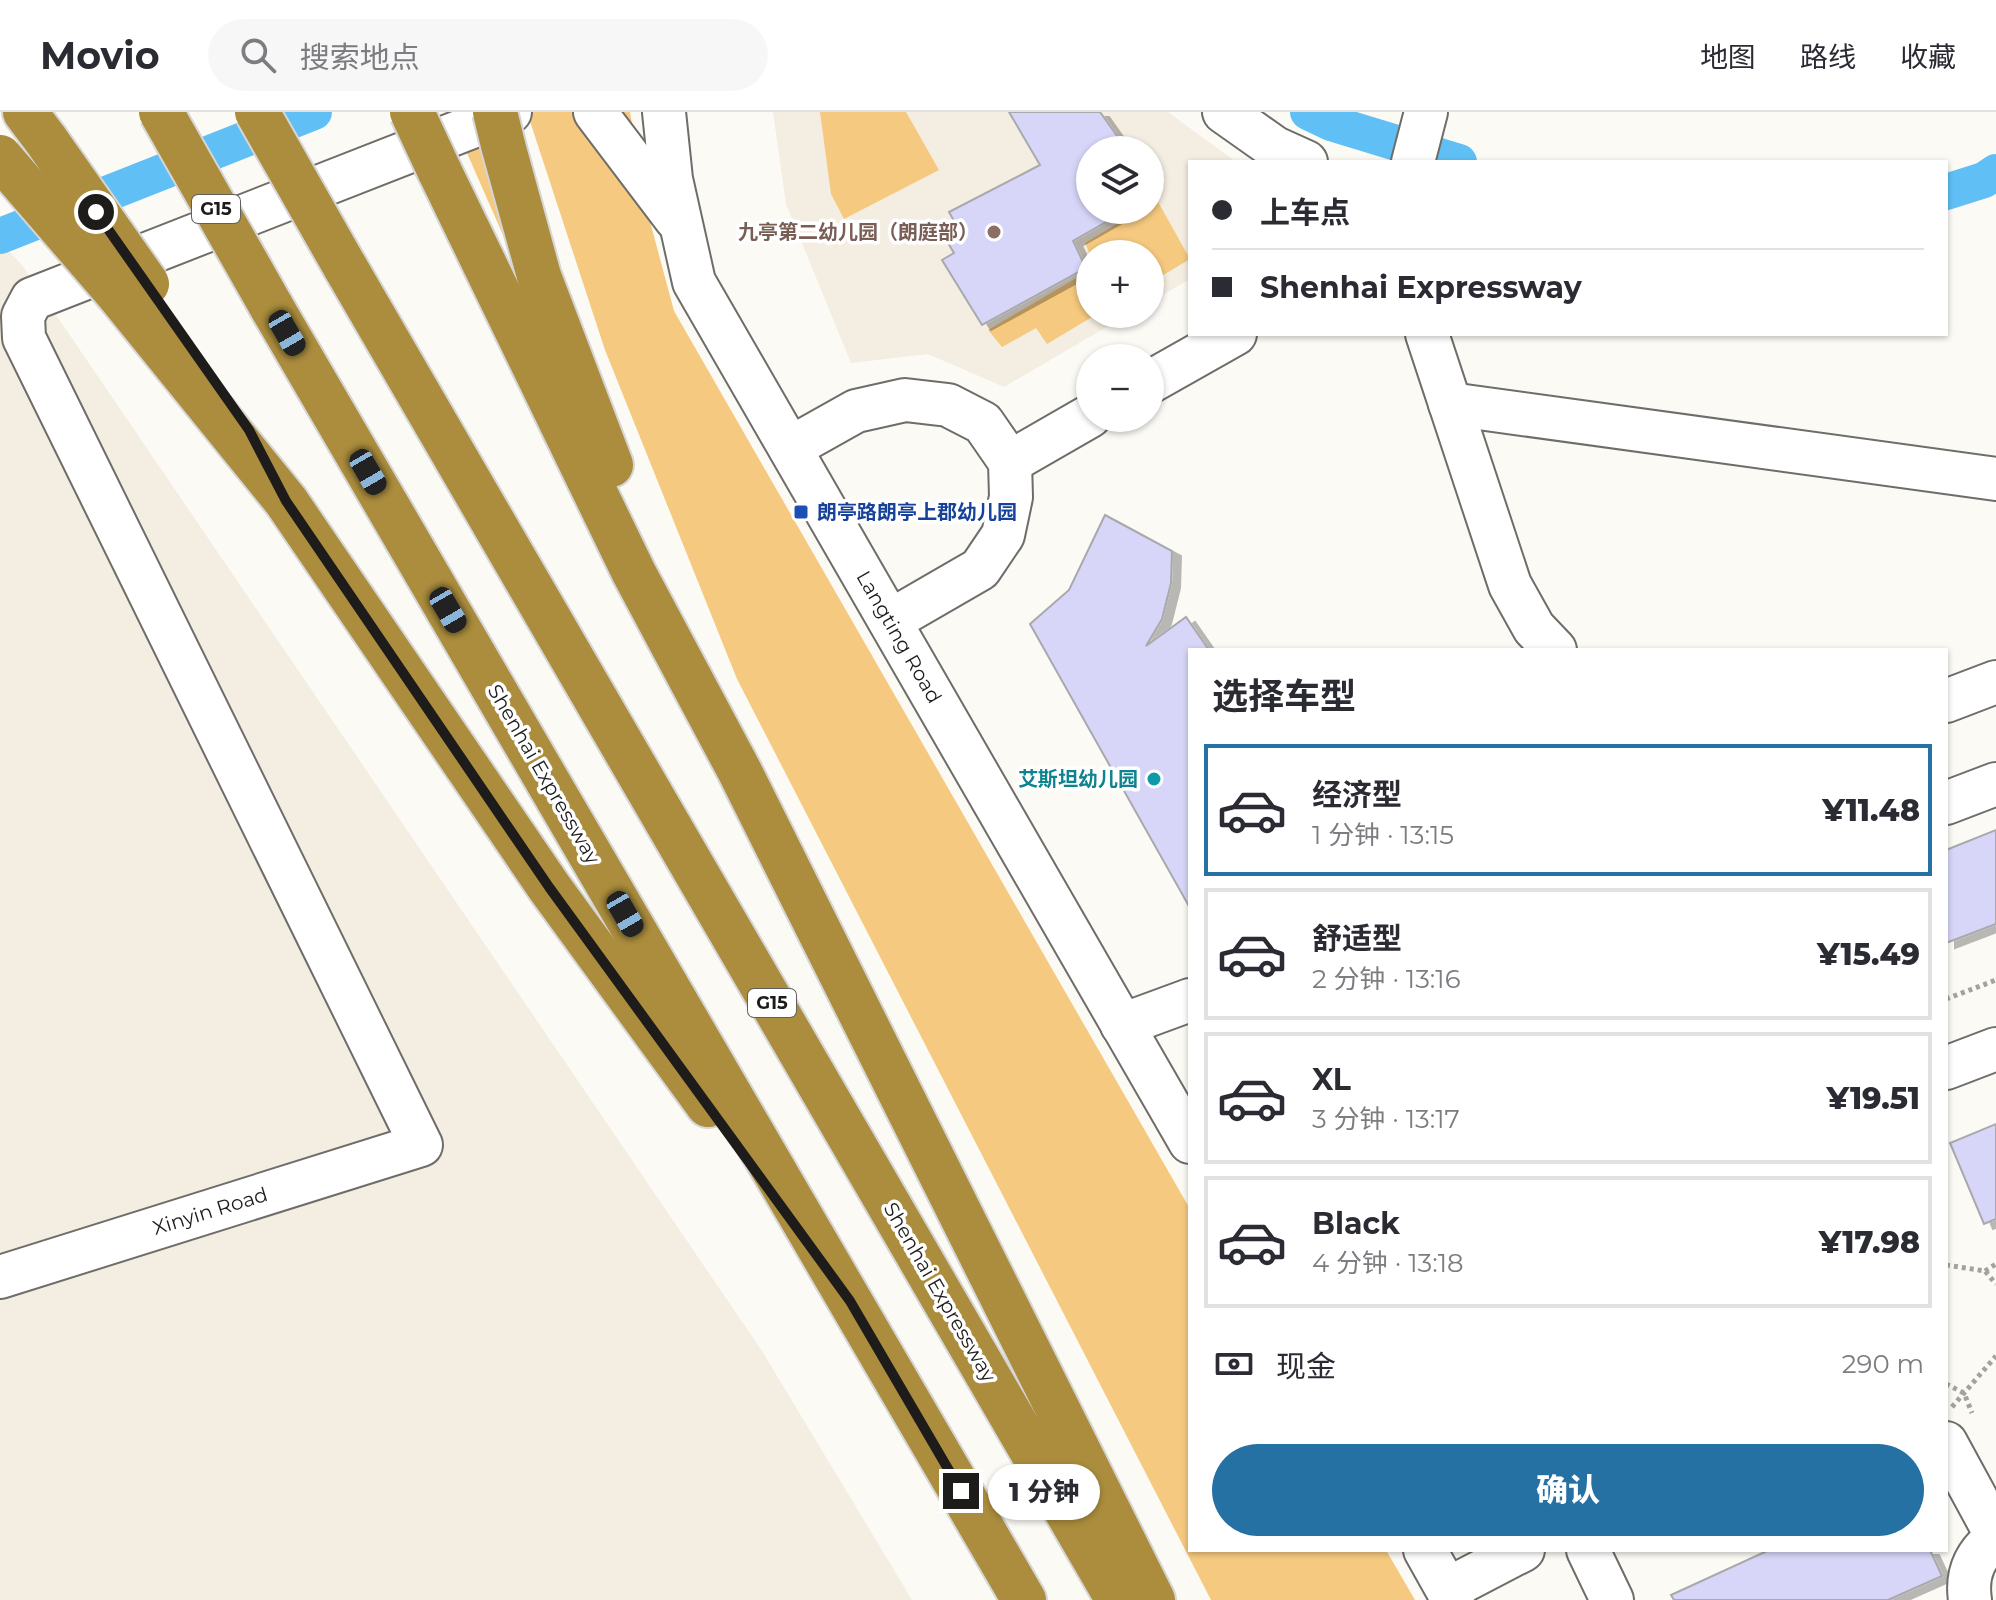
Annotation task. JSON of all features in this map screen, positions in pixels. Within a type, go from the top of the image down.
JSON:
[{"type":"highway","name":"Shenhai Expressway","points":[[161,112],[1024,1600]]},
{"type":"highway","name":"Shenhai Expressway","points":[[257,112],[1118,1600]]},
{"type":"highway","points":[[415,118],[634,573],[739,770],[1153,1600]]},
{"type":"highway","points":[[503,123],[539,276],[574,373],[739,770]]},
{"type":"highway","points":[[36,126],[132,289]]},
{"type":"highway","points":[[0,157],[132,289],[249,430],[286,501],[549,887],[850,1301]]},
{"type":"highway","points":[[425,405],[703,846],[1141,1600]]},
{"type":"street","points":[[595,112],[681,226]]},
{"type":"street","name":"Langting Road","points":[[664,112],[671,179],[694,282],[1188,1139]]},
{"type":"street","points":[[1224,112],[1275,148],[1302,160]]},
{"type":"street","points":[[1414,160],[1426,112]]},
{"type":"street","name":"Xinyin Road","points":[[0,1277],[421,1145],[24,338],[23,316],[32,299],[503,123]]},
{"type":"street","points":[[1164,374],[1231,336]]},
{"type":"street","points":[[1428,336],[1510,585],[1534,628],[1553,648]]},
{"type":"street","points":[[790,448],[856,411],[905,400],[948,405],[983,423],[1010,462],[1011,497],[1003,535],[980,569],[890,621]]},
{"type":"street","points":[[1450,404],[1996,479]]},
{"type":"street","points":[[1010,462],[1076,424]]},
{"type":"street","points":[[1948,700],[1996,682]]},
{"type":"street","points":[[1948,802],[1996,784]]},
{"type":"street","points":[[1122,1025],[1188,1001]]},
{"type":"street","points":[[1948,1067],[1996,1049]]},
{"type":"street","points":[[1948,1447],[1996,1536],[1973,1563],[1968,1581],[1970,1600]]},
{"type":"street","points":[[1429,1552],[1451,1595],[1520,1552]]},
{"type":"street","points":[[1589,1552],[1612,1600]]},
{"type":"path","points":[[1948,998],[1996,980]]},
{"type":"path","points":[[1985,1271],[1996,1264]]},
{"type":"path","points":[[1948,1265],[1985,1271],[1996,1284]]},
{"type":"path","points":[[1948,1385],[1964,1393],[1996,1356]]},
{"type":"shaded area","points":[[449,112],[478,112],[532,301]]},
{"type":"shaded area","points":[[527,112],[630,112],[648,214],[674,311],[1188,1206],[1188,1552],[1387,1552],[1415,1600],[1211,1600],[737,679],[605,350]]},
{"type":"shaded area","name":"九亭第二幼儿园（朗庭部）","points":[[773,112],[1168,112],[1233,160],[1188,160],[1188,280],[1164,294],[1164,240],[1076,240],[1076,328],[1105,328],[1004,387],[928,354],[851,363],[786,204]]},
{"type":"shaded area","points":[[820,112],[906,112],[939,170],[844,219],[831,194]]},
{"type":"shaded area","points":[[1164,213],[1188,260],[1164,275],[1164,240],[1090,240],[1117,224],[1164,224]]},
{"type":"shaded area","points":[[0,242],[22,265],[762,1351],[912,1600],[0,1600]]},
{"type":"shaded area","points":[[1076,278],[1076,327],[1047,344],[1036,328],[1002,347],[988,330]]},
{"type":"building","points":[[1009,112],[1100,112],[1117,136],[1076,136],[1076,224],[1103,224],[1073,241],[1076,247],[1076,273],[982,325],[942,260],[954,253],[948,243],[961,234],[949,212],[1040,165]]},
{"type":"building","name":"艾斯坦幼儿园","points":[[1105,515],[1172,551],[1171,583],[1162,619],[1146,646],[1186,617],[1208,648],[1188,648],[1188,904],[1030,624],[1069,590]]},
{"type":"building","points":[[1996,830],[1996,924],[1948,942],[1948,849]]},
{"type":"building","points":[[1996,1124],[1996,1219],[1984,1224],[1950,1143]]},
{"type":"building","points":[[1765,1552],[1931,1552],[1942,1576],[1888,1600],[1674,1600],[1671,1595]]},
{"type":"waterway","points":[[0,236],[314,112]]},
{"type":"waterway","points":[[1308,112],[1331,123],[1452,160]]},
{"type":"waterway","points":[[1948,191],[1984,180],[1996,172]]},
{"type":"place","name":"九亭第二幼儿园（朗庭部）","points":[[994,232]]},
{"type":"place","name":"朗亭路朗亭上郡幼儿园","points":[[801,512]]},
{"type":"place","name":"艾斯坦幼儿园","points":[[1154,779]]},
{"type":"route","points":[[96,212],[249,430],[286,501],[549,887],[850,1301],[961,1491]]}]
